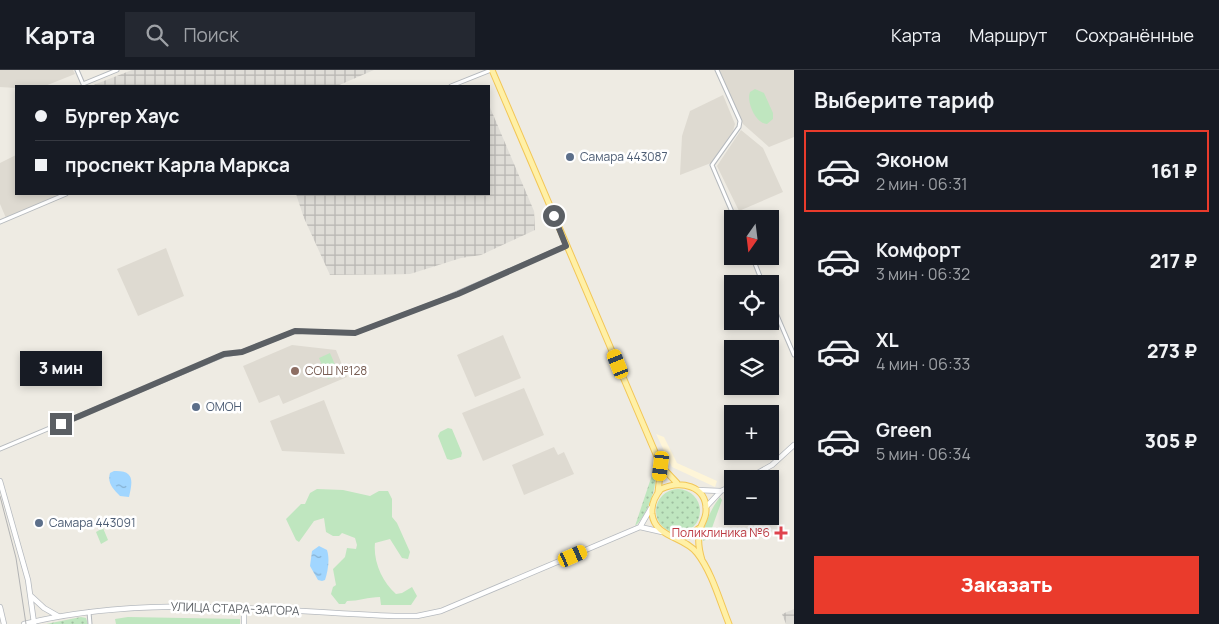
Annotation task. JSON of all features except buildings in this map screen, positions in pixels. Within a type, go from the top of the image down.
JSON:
[{"type":"main road","points":[[491,70],[661,466],[677,483],[695,489],[721,491]]},
{"type":"main road","points":[[763,470],[772,465],[794,445]]},
{"type":"main road","points":[[661,466],[658,492],[652,508],[640,527],[662,532],[693,548],[702,560]]},
{"type":"main road","points":[[0,481],[32,596],[34,623]]},
{"type":"main road","points":[[658,492],[666,486],[677,483]]},
{"type":"main road","points":[[695,489],[702,497],[706,507],[705,519],[698,536],[702,560],[729,624]]},
{"type":"main road","points":[[706,507],[724,490]]},
{"type":"main road","points":[[652,508],[654,523],[662,532]]},
{"type":"main road","name":"УЛИЦА СТАРА-ЗАГОРА","points":[[24,624],[88,611],[141,606],[395,616],[432,614],[640,527]]},
{"type":"main road","points":[[672,537],[688,536],[701,527]]},
{"type":"main road","points":[[32,596],[44,608],[59,616]]},
{"type":"main road","points":[[0,607],[4,624]]},
{"type":"main road","points":[[244,610],[244,624]]},
{"type":"street","points":[[77,70],[83,84],[117,70]]},
{"type":"street","points":[[454,85],[491,70]]},
{"type":"street","points":[[717,70],[740,121],[739,127],[725,143],[712,165],[731,210]]},
{"type":"street","points":[[0,222],[64,195]]},
{"type":"street","points":[[0,450],[224,354],[242,352],[295,331],[355,333],[458,294],[566,246]]},
{"type":"street","points":[[779,320],[794,355]]},
{"type":"street","points":[[88,611],[90,624]]},
{"type":"shaded area","points":[[0,70],[73,70],[75,74],[48,85],[15,85],[15,88],[0,87]]},
{"type":"shaded area","points":[[132,70],[374,70],[339,85],[94,85]]},
{"type":"shaded area","points":[[719,70],[794,70],[794,137],[769,147],[743,124]]},
{"type":"shaded area","points":[[723,95],[735,124],[733,131],[711,163],[680,175],[682,136],[690,111]]},
{"type":"shaded area","points":[[490,107],[534,211],[535,230],[481,255],[461,258],[410,274],[330,275],[304,218],[296,195],[490,195]]},
{"type":"shaded area","points":[[741,130],[763,148],[783,192],[739,210],[717,166]]},
{"type":"shaded area","points":[[15,156],[15,195],[61,195],[6,218],[0,204],[0,163]]},
{"type":"shaded area","points":[[166,248],[184,296],[138,316],[117,269]]},
{"type":"shaded area","points":[[503,335],[521,378],[475,397],[457,355]]},
{"type":"shaded area","name":"СОШ №128","points":[[292,345],[336,350],[347,377],[283,404],[279,395],[259,403],[243,366]]},
{"type":"shaded area","points":[[524,388],[544,435],[483,461],[462,413]]},
{"type":"shaded area","points":[[324,400],[345,454],[282,451],[270,421]]},
{"type":"shaded area","points":[[656,434],[664,437],[677,463],[717,481],[715,487],[672,467]]},
{"type":"shaded area","points":[[554,447],[558,455],[564,452],[574,474],[524,495],[512,465]]},
{"type":"shaded area","points":[[794,609],[794,624],[786,624],[782,614]]},
{"type":"green space","points":[[755,89],[764,93],[773,113],[773,119],[767,124],[756,117],[751,107],[749,96],[750,92]]},
{"type":"green space","points":[[330,353],[339,374],[328,379],[319,358]]},
{"type":"green space","points":[[448,428],[452,429],[462,453],[461,457],[451,460],[447,459],[438,436],[440,432]]},
{"type":"green space","points":[[653,472],[655,484],[651,500],[643,516],[635,526]]},
{"type":"green space","points":[[317,489],[343,490],[370,496],[379,491],[388,491],[392,499],[392,517],[397,523],[410,552],[408,559],[402,558],[390,539],[375,543],[375,557],[383,577],[396,594],[412,587],[417,596],[411,605],[381,605],[380,597],[347,601],[345,604],[339,604],[331,594],[333,587],[336,585],[333,569],[345,557],[347,548],[356,549],[355,538],[342,533],[339,536],[333,536],[326,532],[324,518],[314,521],[299,542],[296,540],[286,519],[301,504],[305,504],[310,493]]},
{"type":"green space","points":[[678,489],[690,493],[696,499],[700,511],[696,523],[690,529],[678,533],[666,529],[660,523],[656,511],[660,499],[666,493]]},
{"type":"green space","points":[[720,497],[722,500],[708,539],[703,541],[708,518]]},
{"type":"green space","points":[[103,528],[108,540],[101,544],[96,532]]},
{"type":"green space","points":[[81,617],[86,618],[88,624],[46,624]]},
{"type":"green space","points":[[128,617],[240,619],[240,624],[116,624],[115,619]]},
{"type":"water","points":[[114,471],[126,473],[131,478],[129,497],[120,496],[111,486],[109,477],[110,473]]},
{"type":"water","points":[[319,546],[327,550],[328,557],[325,580],[322,581],[318,580],[310,566],[312,551]]},
{"type":"tram line","points":[[0,496],[16,558],[26,624]]},
{"type":"place","name":"Самара 443087","points":[[570,157]]},
{"type":"place","name":"СОШ №128","points":[[295,371]]},
{"type":"place","name":"ОМОН","points":[[196,407]]},
{"type":"place","name":"Самара 443091","points":[[39,523]]},
{"type":"place","name":"Поликлиника №6","points":[[781,533]]},
{"type":"route","points":[[61,424],[224,354],[242,352],[295,331],[355,333],[458,294],[526,262],[566,246],[554,216]]}]
